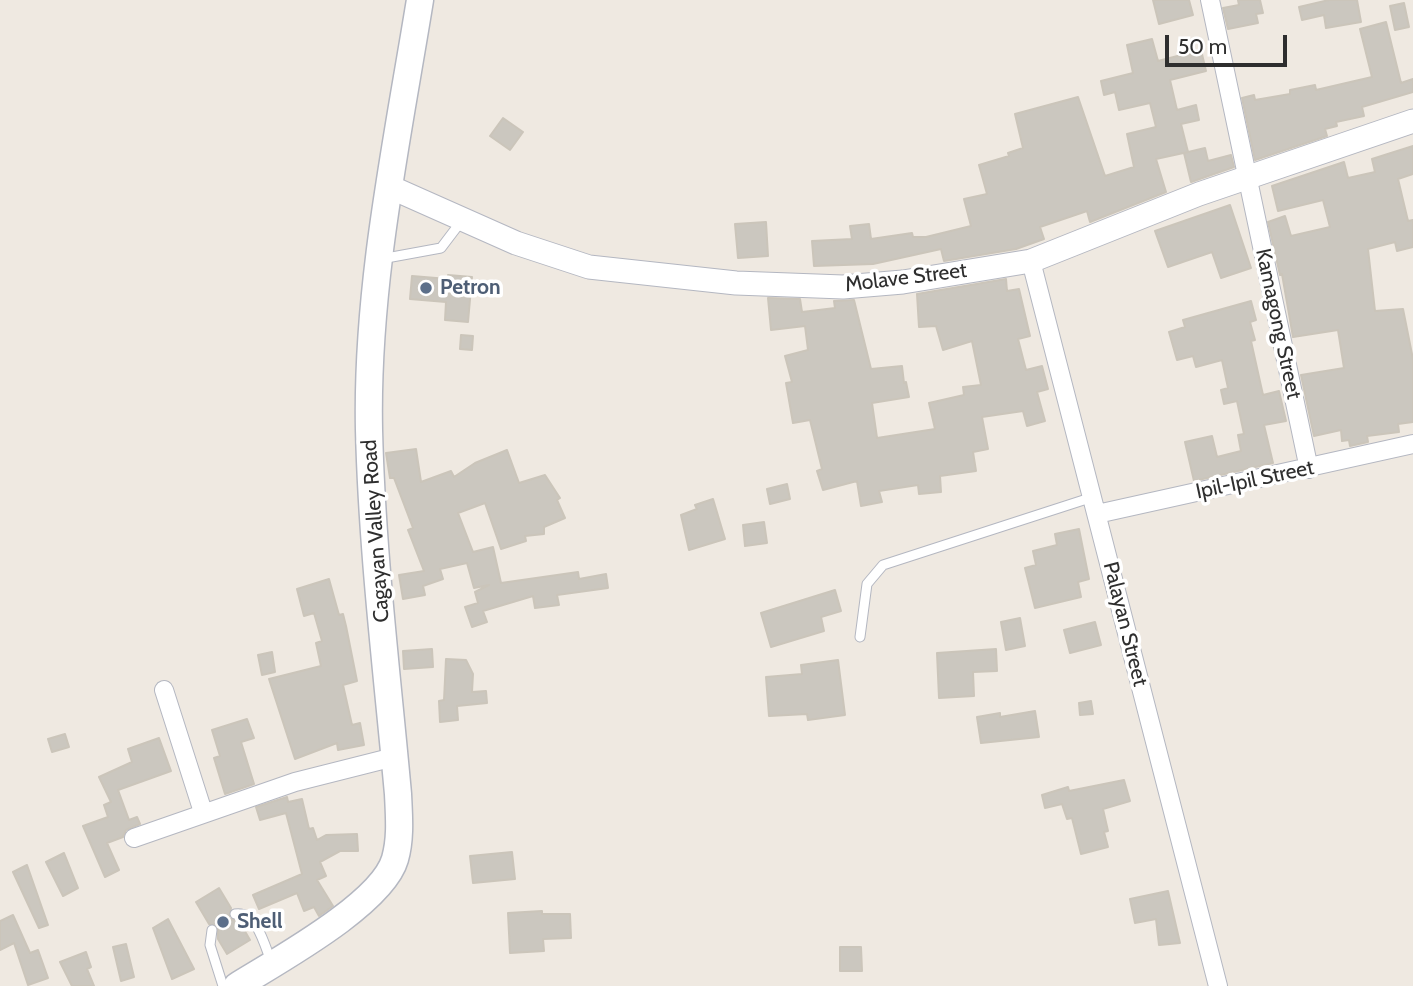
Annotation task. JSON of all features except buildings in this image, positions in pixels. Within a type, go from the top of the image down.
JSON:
[{"type":"main road","name":"Cagayan Valley Road","points":[[237,986],[271,975],[357,907],[383,881],[394,861],[399,832],[369,429],[372,339],[379,259],[420,0]]},
{"type":"street","name":"Kamagong Street","points":[[1210,0],[1309,469]]},
{"type":"street","name":"Molave Street","points":[[390,187],[516,243],[589,267],[650,276],[736,283],[843,287],[903,282],[1031,261],[1199,194],[1413,121]]},
{"type":"street","name":"Palayan Street","points":[[1031,261],[1218,986]]},
{"type":"street","name":"Ipil-Ipil Street","points":[[1095,505],[1309,469],[1413,444]]},
{"type":"street","points":[[164,690],[203,812]]},
{"type":"street","points":[[135,838],[295,782],[394,757]]},
{"type":"lane","points":[[379,259],[441,248],[463,219]]},
{"type":"lane","points":[[860,637],[867,584],[870,577],[883,565],[1095,505]]},
{"type":"lane","points":[[234,914],[247,915],[253,920],[271,975]]},
{"type":"lane","points":[[212,930],[210,946],[223,986]]},
{"type":"place","name":"Petron","points":[[426,288]]},
{"type":"place","name":"Shell","points":[[223,922]]}]
